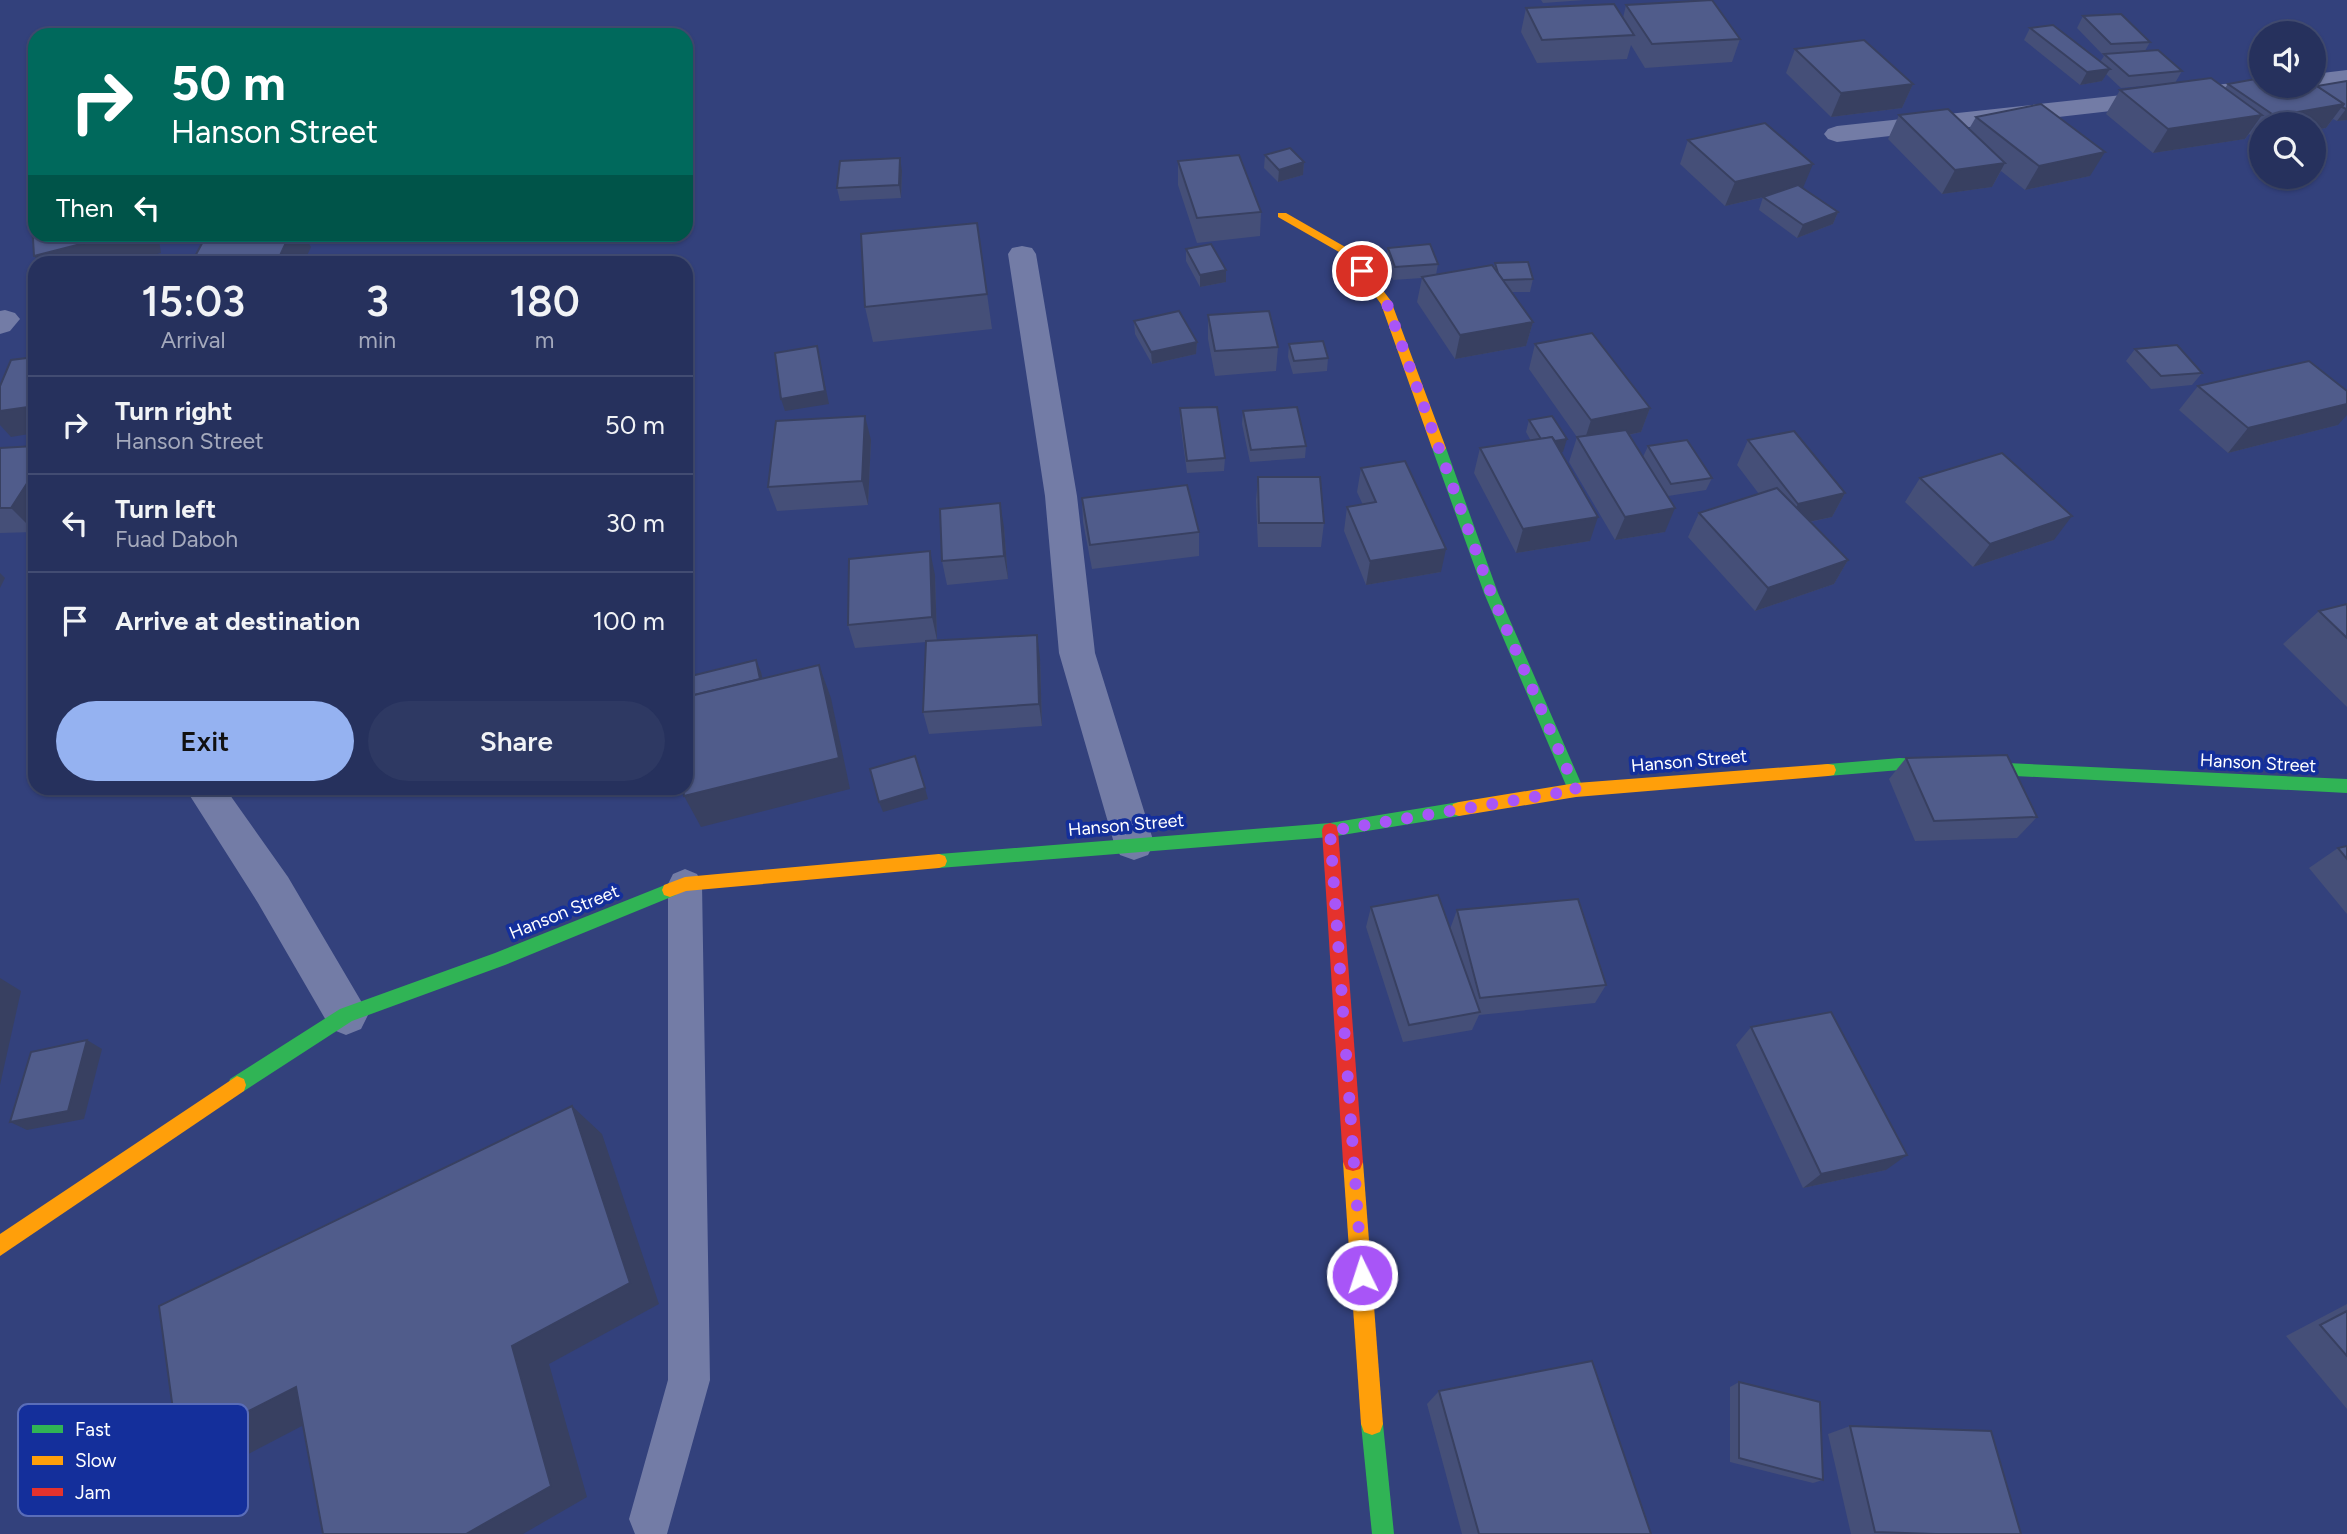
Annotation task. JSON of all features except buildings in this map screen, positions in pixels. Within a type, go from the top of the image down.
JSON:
[{"type":"street","points":[[2326,80],[2347,77]]},
{"type":"street","points":[[1838,134],[2249,88]]},
{"type":"street","points":[[1282,215],[1350,254],[1387,304],[1491,593],[1576,790]]},
{"type":"street","points":[[1022,254],[1061,496],[1077,653],[1134,843]]},
{"type":"street","name":"Hanson Street","points":[[0,1247],[192,1112],[346,1015],[499,959],[685,884],[1134,843],[1330,831],[1576,790],[1900,764],[2347,786]]},
{"type":"street","points":[[209,795],[273,890],[346,1015]]},
{"type":"street","points":[[1330,831],[1374,1458],[1383,1534]]},
{"type":"lane","points":[[651,1518],[689,1380],[685,884]]},
{"type":"traffic: fast","points":[[1439,448],[1491,593],[1576,790]]},
{"type":"traffic: fast","points":[[1828,770],[1900,764],[2347,786]]},
{"type":"traffic: fast","points":[[939,861],[1330,830],[1459,809]]},
{"type":"traffic: fast","points":[[237,1085],[346,1015],[499,959],[670,890]]},
{"type":"traffic: fast","points":[[1372,1424],[1383,1534]]},
{"type":"traffic: slow","points":[[1282,215],[1350,254],[1387,304],[1439,448]]},
{"type":"traffic: slow","points":[[1459,809],[1576,790],[1828,770]]},
{"type":"traffic: slow","points":[[670,890],[685,884],[939,861]]},
{"type":"traffic: slow","points":[[0,1246],[237,1085]]},
{"type":"traffic: slow","points":[[1353,1162],[1372,1424]]},
{"type":"traffic: jam","points":[[1330,830],[1353,1162]]},
{"type":"route","points":[[1362,271],[1387,304],[1491,593],[1576,790],[1330,831],[1362,1275]]}]
